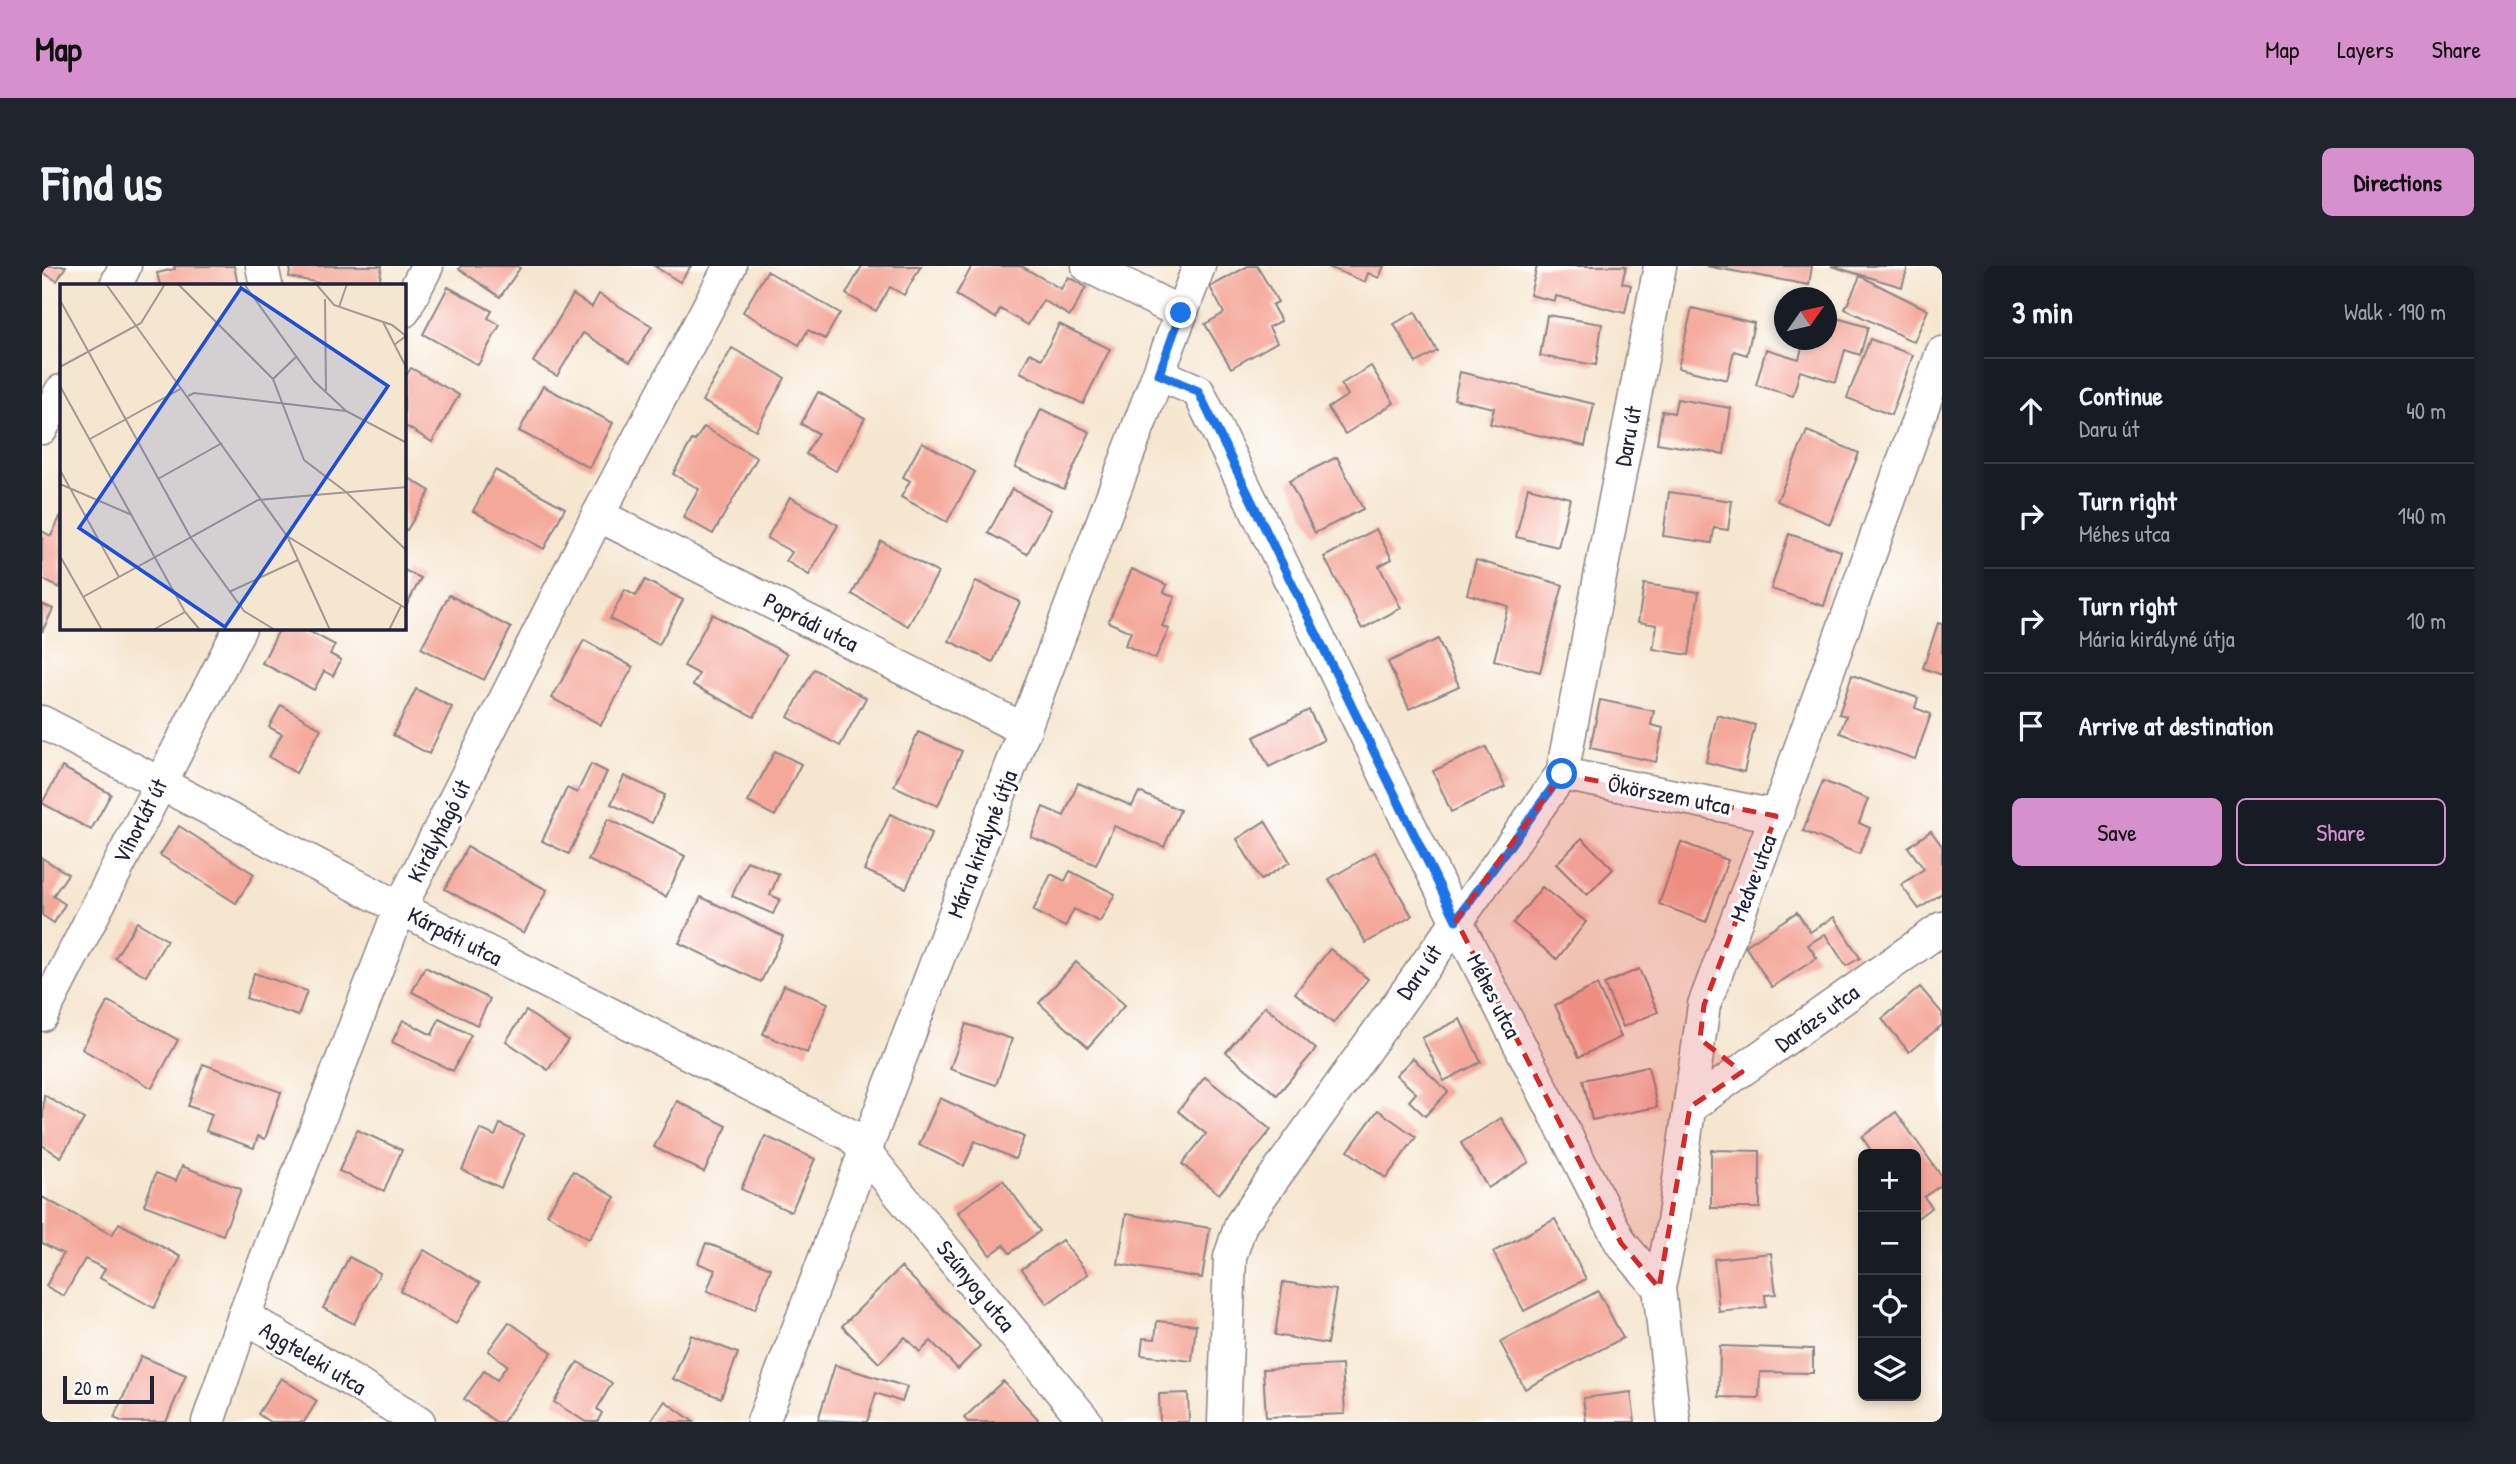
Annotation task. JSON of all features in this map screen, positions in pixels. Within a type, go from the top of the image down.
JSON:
[{"type":"street","points":[[116,284],[125,266]]},
{"type":"street","points":[[262,266],[266,284]]},
{"type":"street","points":[[406,307],[427,266]]},
{"type":"street","name":"Királyhágó út","points":[[208,1422],[244,1316],[400,908],[598,515],[730,266]]},
{"type":"street","points":[[1088,266],[1181,313]]},
{"type":"street","name":"Mária királyné útja","points":[[763,1422],[1199,266]]},
{"type":"street","name":"Daru út","points":[[1224,1422],[1230,1257],[1241,1224],[1562,774],[1660,266]]},
{"type":"street","name":"Medve utca","points":[[1675,1422],[1659,1288],[1674,1222],[1704,1005],[1776,816],[1942,353]]},
{"type":"street","name":"Méhes utca","points":[[1159,374],[1198,391],[1456,920],[1620,1243],[1659,1288]]},
{"type":"street","points":[[42,428],[60,393]]},
{"type":"street","name":"Poprádi utca","points":[[598,515],[1025,730]]},
{"type":"street","name":"Vihorlát út","points":[[42,1015],[239,630]]},
{"type":"street","name":"Kárpáti utca","points":[[42,722],[400,908],[852,1136],[867,1151]]},
{"type":"street","name":"Ökörszem utca","points":[[1562,774],[1776,816]]},
{"type":"street","name":"Darázs utca","points":[[1690,1107],[1942,928]]},
{"type":"street","points":[[1700,1038],[1742,1072]]},
{"type":"street","name":"Szúnyog utca","points":[[867,1151],[1086,1422]]},
{"type":"street","name":"Aggteleki utca","points":[[244,1316],[419,1422]]},
{"type":"highlighted area","points":[[1562,774],[1776,816],[1704,1005],[1700,1039],[1742,1072],[1690,1107],[1659,1288],[1621,1243],[1456,920]]},
{"type":"building","points":[[42,266],[66,266],[57,281],[42,272]]},
{"type":"building","points":[[174,266],[234,266],[238,284],[160,284],[157,273],[175,269]]},
{"type":"building","points":[[291,266],[382,266],[379,284],[325,284],[289,277]]},
{"type":"building","points":[[461,266],[520,268],[500,297],[459,269]]},
{"type":"building","points":[[654,266],[691,266],[680,282]]},
{"type":"building","points":[[862,266],[921,266],[904,295],[890,287],[876,311],[846,294]]},
{"type":"building","points":[[972,266],[1021,266],[1061,289],[1068,277],[1086,287],[1070,316],[1043,300],[1028,325],[1000,309],[996,318],[956,295]]},
{"type":"building","points":[[1248,266],[1257,266],[1278,302],[1272,305],[1281,321],[1269,327],[1277,342],[1231,368],[1205,324],[1224,313],[1210,287]]},
{"type":"building","points":[[1326,266],[1384,266],[1379,278],[1368,273],[1365,282]]},
{"type":"building","points":[[1537,266],[1626,266],[1622,283],[1631,285],[1625,313],[1556,296],[1555,301],[1530,295]]},
{"type":"building","points":[[1706,266],[1812,266],[1809,285]]},
{"type":"building","points":[[1831,266],[1908,266],[1902,287]]},
{"type":"building","points":[[767,271],[840,313],[825,339],[808,330],[799,345],[743,312]]},
{"type":"building","points":[[1860,276],[1928,310],[1914,342],[1845,309]]},
{"type":"building","points":[[448,287],[492,311],[488,318],[500,325],[478,365],[423,334]]},
{"type":"building","points":[[599,294],[652,326],[630,362],[583,333],[557,376],[533,362],[573,295],[592,307]]},
{"type":"building","points":[[1692,308],[1754,323],[1747,355],[1734,351],[1727,380],[1678,368]]},
{"type":"building","points":[[1415,312],[1437,351],[1416,363],[1394,324]]},
{"type":"building","points":[[1547,315],[1602,324],[1596,365],[1540,356]]},
{"type":"building","points":[[1837,318],[1868,327],[1860,355],[1845,350],[1836,382],[1800,371],[1793,396],[1756,385],[1766,349],[1799,359],[1801,350],[1837,350]]},
{"type":"building","points":[[1059,324],[1110,349],[1083,404],[1020,372],[1030,353],[1042,359]]},
{"type":"building","points":[[1870,339],[1913,355],[1891,415],[1847,398]]},
{"type":"building","points":[[732,348],[785,378],[756,430],[702,401]]},
{"type":"building","points":[[1371,366],[1394,403],[1345,434],[1328,408],[1348,395],[1341,384]]},
{"type":"building","points":[[411,368],[459,395],[432,442],[406,426],[406,376]]},
{"type":"building","points":[[1460,372],[1594,404],[1585,446],[1490,424],[1494,408],[1454,399]]},
{"type":"building","points":[[543,386],[613,423],[590,468],[519,431]]},
{"type":"building","points":[[818,392],[865,418],[836,471],[806,454],[818,433],[801,424]]},
{"type":"building","points":[[1677,399],[1731,408],[1724,454],[1657,443],[1662,411],[1674,413]]},
{"type":"building","points":[[1041,409],[1090,432],[1064,489],[1015,467]]},
{"type":"building","points":[[704,427],[757,458],[713,534],[683,517],[699,489],[673,474],[692,440],[695,441]]},
{"type":"building","points":[[1807,431],[1859,453],[1830,524],[1777,501]]},
{"type":"building","points":[[922,442],[975,472],[947,522],[901,497],[910,481],[903,477]]},
{"type":"building","points":[[1337,457],[1363,509],[1315,533],[1289,481]]},
{"type":"building","points":[[495,470],[565,508],[544,549],[473,511]]},
{"type":"building","points":[[406,476],[430,491],[406,530]]},
{"type":"building","points":[[1528,487],[1570,498],[1558,547],[1516,537]]},
{"type":"building","points":[[1012,489],[1051,510],[1027,554],[988,533]]},
{"type":"building","points":[[1669,492],[1732,501],[1728,530],[1714,528],[1712,543],[1663,536]]},
{"type":"building","points":[[790,497],[838,525],[809,575],[786,561],[792,552],[767,538]]},
{"type":"building","points":[[60,517],[59,588],[42,579],[42,531],[51,536]]},
{"type":"building","points":[[1376,529],[1392,559],[1379,566],[1401,608],[1362,629],[1324,557]]},
{"type":"building","points":[[1789,534],[1841,551],[1824,606],[1771,589]]},
{"type":"building","points":[[881,541],[938,573],[908,626],[852,594]]},
{"type":"building","points":[[1476,560],[1563,585],[1540,672],[1494,660],[1508,606],[1467,594]]},
{"type":"building","points":[[1132,569],[1167,585],[1164,592],[1175,597],[1162,626],[1169,629],[1155,659],[1125,645],[1131,632],[1108,622]]},
{"type":"building","points":[[406,571],[421,578],[406,606]]},
{"type":"building","points":[[645,580],[683,600],[659,645],[610,619],[625,590],[636,596]]},
{"type":"building","points":[[976,581],[1020,602],[993,662],[949,641]]},
{"type":"building","points":[[1644,584],[1699,592],[1689,655],[1653,649],[1657,625],[1638,622]]},
{"type":"building","points":[[449,595],[511,628],[484,680],[421,648]]},
{"type":"building","points":[[42,604],[53,609],[42,632]]},
{"type":"building","points":[[712,614],[787,654],[754,717],[693,685],[699,674],[684,666]]},
{"type":"building","points":[[1938,623],[1942,624],[1942,675],[1923,668]]},
{"type":"building","points":[[279,630],[307,630],[335,645],[330,654],[341,660],[333,676],[324,671],[314,690],[262,663]]},
{"type":"building","points":[[1438,639],[1459,686],[1409,709],[1388,662]]},
{"type":"building","points":[[584,640],[633,667],[601,725],[552,698]]},
{"type":"building","points":[[814,669],[866,698],[840,746],[788,717]]},
{"type":"building","points":[[1852,675],[1918,698],[1915,708],[1931,714],[1915,759],[1840,733],[1846,716],[1839,714]]},
{"type":"building","points":[[416,689],[452,707],[429,754],[393,735]]},
{"type":"building","points":[[1600,700],[1654,711],[1651,725],[1663,728],[1656,762],[1590,748]]},
{"type":"building","points":[[281,705],[321,729],[296,773],[269,757],[282,734],[269,727]]},
{"type":"building","points":[[1309,710],[1324,740],[1269,767],[1254,737]]},
{"type":"building","points":[[1717,715],[1755,725],[1744,772],[1706,762]]},
{"type":"building","points":[[918,732],[962,751],[938,806],[894,786]]},
{"type":"building","points":[[1486,747],[1505,787],[1451,812],[1433,771]]},
{"type":"building","points":[[775,751],[801,764],[775,816],[748,802]]},
{"type":"building","points":[[591,764],[607,772],[569,854],[542,841],[567,788],[577,793]]},
{"type":"building","points":[[62,767],[111,794],[91,830],[42,803]]},
{"type":"building","points":[[624,776],[665,795],[652,823],[611,804]]},
{"type":"building","points":[[1823,781],[1868,799],[1859,823],[1870,828],[1859,854],[1803,831]]},
{"type":"building","points":[[1078,783],[1132,806],[1139,792],[1180,810],[1164,847],[1114,826],[1096,865],[1031,837],[1043,807],[1064,816]]},
{"type":"building","points":[[890,814],[932,833],[906,888],[864,870]]},
{"type":"building","points":[[608,819],[685,856],[666,897],[588,860]]},
{"type":"building","points":[[1265,821],[1290,862],[1261,880],[1237,839]]},
{"type":"building","points":[[179,826],[254,874],[236,903],[160,855]]},
{"type":"building","points":[[1931,831],[1942,846],[1942,893],[1919,909],[1901,885],[1924,869],[1908,847]]},
{"type":"building","points":[[1582,838],[1613,869],[1587,895],[1556,864]]},
{"type":"building","points":[[1681,842],[1728,860],[1706,922],[1659,904]]},
{"type":"building","points":[[467,847],[547,890],[524,933],[445,889]]},
{"type":"building","points":[[1375,852],[1412,916],[1366,943],[1329,879]]},
{"type":"building","points":[[42,858],[68,874],[53,896],[65,904],[54,923],[42,915]]},
{"type":"building","points":[[747,861],[779,874],[770,895],[780,899],[773,914],[732,896]]},
{"type":"building","points":[[1070,871],[1115,894],[1100,922],[1074,909],[1065,927],[1033,911],[1051,874],[1065,881]]},
{"type":"building","points":[[1542,887],[1586,922],[1557,959],[1513,923]]},
{"type":"building","points":[[701,897],[783,936],[761,982],[679,943]]},
{"type":"building","points":[[1797,912],[1810,932],[1834,917],[1860,958],[1846,966],[1825,934],[1808,945],[1817,958],[1772,987],[1745,946]]},
{"type":"building","points":[[137,922],[167,940],[146,976],[115,958]]},
{"type":"building","points":[[1330,949],[1368,979],[1333,1023],[1295,993]]},
{"type":"building","points":[[1076,962],[1125,1005],[1088,1047],[1039,1003]]},
{"type":"building","points":[[425,967],[490,999],[477,1025],[412,992]]},
{"type":"building","points":[[1639,969],[1658,1012],[1623,1027],[1604,984]]},
{"type":"building","points":[[254,973],[307,991],[298,1016],[246,998]]},
{"type":"building","points":[[784,985],[828,1003],[807,1053],[763,1034]]},
{"type":"building","points":[[1597,985],[1621,1037],[1579,1057],[1555,1005]]},
{"type":"building","points":[[1920,987],[1942,1013],[1942,1025],[1909,1052],[1882,1019]]},
{"type":"building","points":[[108,1001],[178,1040],[152,1088],[82,1049]]},
{"type":"building","points":[[1265,1006],[1316,1049],[1277,1095],[1226,1052]]},
{"type":"building","points":[[526,1011],[568,1040],[548,1070],[506,1041]]},
{"type":"building","points":[[439,1019],[471,1035],[453,1071],[392,1042],[403,1020],[432,1035]]},
{"type":"building","points":[[1460,1019],[1481,1062],[1444,1081],[1422,1038]]},
{"type":"building","points":[[966,1024],[1012,1039],[996,1085],[950,1069]]},
{"type":"building","points":[[1413,1058],[1448,1092],[1425,1116],[1409,1101],[1416,1093],[1396,1075]]},
{"type":"building","points":[[203,1064],[281,1092],[265,1139],[258,1136],[254,1148],[206,1131],[212,1114],[188,1106]]},
{"type":"building","points":[[1648,1066],[1657,1107],[1592,1120],[1583,1080]]},
{"type":"building","points":[[1205,1077],[1271,1130],[1219,1194],[1182,1164],[1206,1134],[1178,1111]]},
{"type":"building","points":[[44,1095],[84,1119],[61,1157],[42,1145]]},
{"type":"building","points":[[940,1098],[1024,1137],[1015,1159],[975,1141],[964,1166],[919,1145]]},
{"type":"building","points":[[677,1101],[727,1126],[704,1172],[654,1147]]},
{"type":"building","points":[[1378,1110],[1416,1137],[1386,1178],[1348,1151]]},
{"type":"building","points":[[1896,1112],[1942,1177],[1942,1184],[1924,1197],[1932,1207],[1921,1215],[1921,1149],[1870,1149],[1862,1137]]},
{"type":"building","points":[[1501,1118],[1529,1162],[1488,1188],[1461,1143]]},
{"type":"building","points":[[500,1124],[524,1135],[501,1188],[462,1170],[480,1129],[495,1136]]},
{"type":"building","points":[[357,1130],[402,1150],[384,1191],[339,1171]]},
{"type":"building","points":[[765,1136],[815,1159],[791,1212],[741,1189]]},
{"type":"building","points":[[1711,1150],[1760,1151],[1760,1208],[1711,1208]]},
{"type":"building","points":[[182,1166],[241,1189],[223,1235],[144,1205],[156,1173],[176,1181]]},
{"type":"building","points":[[573,1171],[615,1197],[589,1239],[547,1214]]},
{"type":"building","points":[[1003,1180],[1040,1231],[1010,1253],[1004,1245],[990,1255],[958,1212]]},
{"type":"building","points":[[42,1197],[112,1235],[119,1223],[181,1257],[154,1308],[100,1278],[105,1269],[85,1259],[64,1296],[46,1286],[63,1254],[42,1243]]},
{"type":"building","points":[[1126,1214],[1210,1228],[1202,1278],[1118,1264]]},
{"type":"building","points":[[1555,1219],[1586,1279],[1524,1311],[1493,1252]]},
{"type":"building","points":[[1062,1240],[1088,1274],[1047,1304],[1022,1269]]},
{"type":"building","points":[[706,1243],[771,1268],[755,1309],[707,1291],[715,1270],[698,1263]]},
{"type":"building","points":[[424,1250],[480,1283],[456,1324],[400,1291]]},
{"type":"building","points":[[1771,1253],[1776,1294],[1765,1295],[1766,1307],[1719,1312],[1714,1259]]},
{"type":"building","points":[[349,1257],[380,1273],[354,1324],[323,1308]]},
{"type":"building","points":[[901,1267],[980,1346],[958,1369],[931,1341],[920,1352],[905,1337],[879,1363],[842,1326]]},
{"type":"building","points":[[1283,1282],[1336,1290],[1327,1344],[1275,1335]]},
{"type":"building","points":[[1598,1291],[1623,1338],[1525,1389],[1500,1342]]},
{"type":"building","points":[[1157,1321],[1196,1325],[1192,1361],[1141,1355],[1143,1338],[1155,1339]]},
{"type":"building","points":[[509,1322],[552,1352],[503,1422],[496,1422],[464,1399],[484,1371],[497,1380],[507,1365],[488,1351]]},
{"type":"building","points":[[691,1335],[738,1353],[721,1398],[673,1379]]},
{"type":"building","points":[[1720,1346],[1813,1349],[1813,1373],[1760,1372],[1759,1398],[1719,1397]]},
{"type":"building","points":[[141,1356],[186,1375],[166,1422],[123,1422],[114,1418]]},
{"type":"building","points":[[578,1362],[612,1383],[597,1409],[602,1413],[597,1422],[586,1422],[554,1402]]},
{"type":"building","points":[[835,1365],[907,1387],[902,1402],[876,1393],[867,1422],[818,1420]]},
{"type":"building","points":[[1342,1365],[1345,1414],[1266,1417],[1263,1369]]},
{"type":"building","points":[[281,1378],[317,1401],[304,1422],[270,1422],[258,1414]]},
{"type":"building","points":[[1003,1381],[1038,1419],[1035,1422],[968,1422],[964,1418]]},
{"type":"building","points":[[1631,1392],[1635,1422],[1586,1422],[1583,1398]]},
{"type":"building","points":[[1188,1393],[1189,1422],[1160,1422],[1159,1394]]},
{"type":"building","points":[[665,1401],[694,1422],[650,1422]]},
{"type":"route","points":[[1181,313],[1159,374],[1198,391],[1456,920],[1562,774]]}]
